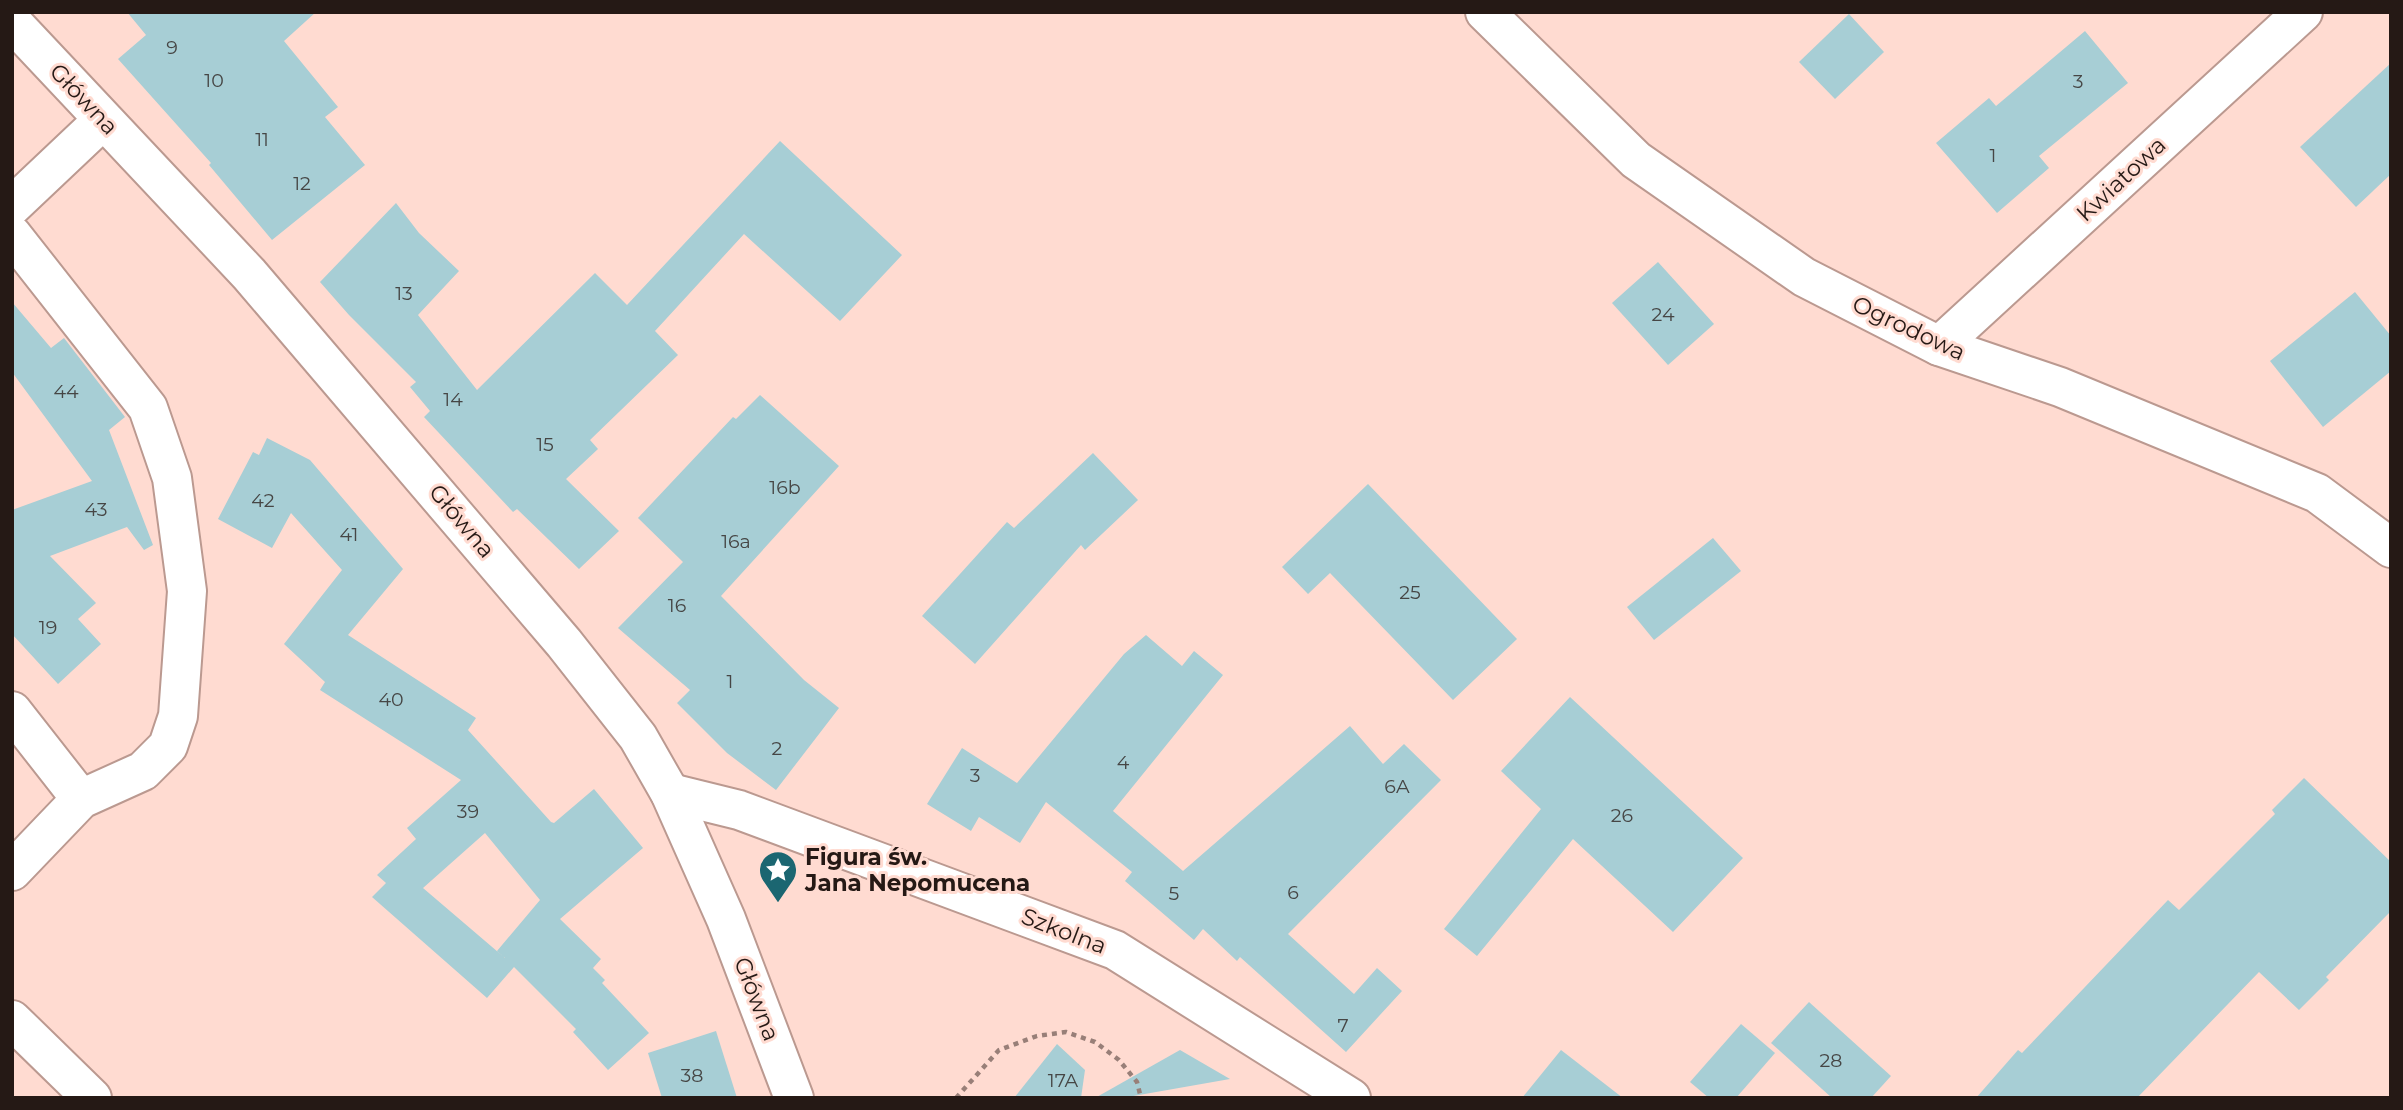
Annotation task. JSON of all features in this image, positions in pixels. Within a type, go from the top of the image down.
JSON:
[{"type":"street","name":"Ogrodowa","points":[[1485,12],[1636,160],[1804,277],[1939,346],[2060,387],[2318,493],[2391,548]]},
{"type":"street","name":"Kwiatowa","points":[[1939,346],[2303,12]]},
{"type":"street","name":"Główna","points":[[12,22],[249,274],[547,621],[638,737],[670,793],[726,919],[793,1098]]},
{"type":"street","points":[[12,206],[103,120]]},
{"type":"street","points":[[12,235],[148,408],[172,478],[187,591],[178,716],[167,746],[143,771],[81,799],[12,872]]},
{"type":"street","points":[[12,711],[81,799]]},
{"type":"street","name":"Szkolna","points":[[670,793],[739,810],[1115,950],[1351,1098]]},
{"type":"street","points":[[12,1020],[92,1098]]},
{"type":"path","points":[[956,1098],[999,1050],[1037,1036],[1066,1032],[1095,1042],[1119,1060],[1137,1082],[1141,1098]]},
{"type":"building","points":[[127,12],[316,12],[284,41],[338,107],[325,117],[365,165],[272,240],[209,165],[211,163],[118,59],[146,35]]},
{"type":"building","points":[[1849,14],[1884,52],[1835,99],[1799,62]]},
{"type":"building","points":[[2085,31],[2128,83],[2039,156],[2049,168],[1997,213],[1936,143],[1989,98],[1996,106]]},
{"type":"building","points":[[2391,63],[2391,174],[2356,207],[2300,147]]},
{"type":"building","points":[[780,141],[902,255],[840,321],[744,234],[655,331],[678,355],[590,440],[598,449],[566,479],[619,531],[579,569],[517,509],[513,512],[424,417],[430,411],[410,387],[416,382],[320,282],[396,203],[419,233],[459,271],[418,315],[477,390],[595,273],[627,305]]},
{"type":"building","points":[[1658,262],[1714,324],[1668,365],[1612,303]]},
{"type":"building","points":[[2355,292],[2391,336],[2391,371],[2323,427],[2270,361]]},
{"type":"building","points":[[12,302],[51,348],[64,338],[125,417],[109,430],[153,545],[144,550],[127,527],[50,556],[96,603],[78,619],[101,644],[58,684],[12,634],[12,510],[92,481],[12,372]]},
{"type":"building","points":[[760,395],[839,466],[721,596],[804,680],[839,708],[776,790],[727,753],[677,703],[690,690],[618,628],[683,562],[638,518],[733,417],[736,419]]},
{"type":"building","points":[[267,438],[310,460],[403,569],[348,635],[476,718],[468,730],[551,822],[554,823],[594,789],[643,848],[560,919],[601,959],[593,968],[605,980],[602,983],[649,1033],[608,1070],[573,1032],[576,1029],[514,967],[487,998],[372,897],[386,883],[377,875],[416,839],[407,828],[461,780],[320,690],[325,682],[284,644],[342,570],[291,513],[272,548],[218,519],[253,452],[259,455]],"holes":[[[485,833],[540,900],[497,951],[505,958],[423,888]]]},
{"type":"building","points":[[1093,453],[1138,500],[1085,550],[1081,545],[975,664],[922,616],[1007,522],[1014,528]]},
{"type":"building","points":[[1368,484],[1517,639],[1453,700],[1330,573],[1308,594],[1282,567]]},
{"type":"building","points":[[1713,538],[1741,571],[1654,640],[1627,607]]},
{"type":"building","points":[[1146,635],[1182,666],[1194,651],[1223,675],[1113,811],[1183,871],[1350,726],[1383,764],[1404,744],[1441,780],[1288,934],[1354,994],[1377,968],[1402,991],[1346,1052],[1240,957],[1237,961],[1203,929],[1194,940],[1125,881],[1132,872],[1046,802],[1020,843],[979,817],[971,831],[927,804],[962,748],[1017,783],[1124,654]]},
{"type":"building","points":[[1570,697],[1743,858],[1673,932],[1573,839],[1477,956],[1444,929],[1541,809],[1501,771]]},
{"type":"building","points":[[2304,778],[2391,862],[2391,911],[2326,977],[2329,980],[2299,1010],[2259,972],[2137,1098],[1976,1098],[2018,1050],[2022,1053],[2168,900],[2179,910],[2275,814],[2272,810]]},
{"type":"building","points":[[1809,1002],[1891,1076],[1871,1098],[1832,1098],[1771,1043]]},
{"type":"building","points":[[1741,1024],[1775,1053],[1736,1098],[1709,1098],[1690,1082]]},
{"type":"building","points":[[716,1031],[737,1098],[662,1098],[648,1053]]},
{"type":"building","points":[[1057,1044],[1085,1070],[1081,1098],[1014,1098]]},
{"type":"building","points":[[1180,1050],[1230,1079],[1122,1098],[1095,1098]]},
{"type":"building","points":[[1561,1050],[1623,1098],[1522,1098]]},
{"type":"place","name":"Figura św. Jana Nepomucena","points":[[778,904]]}]
